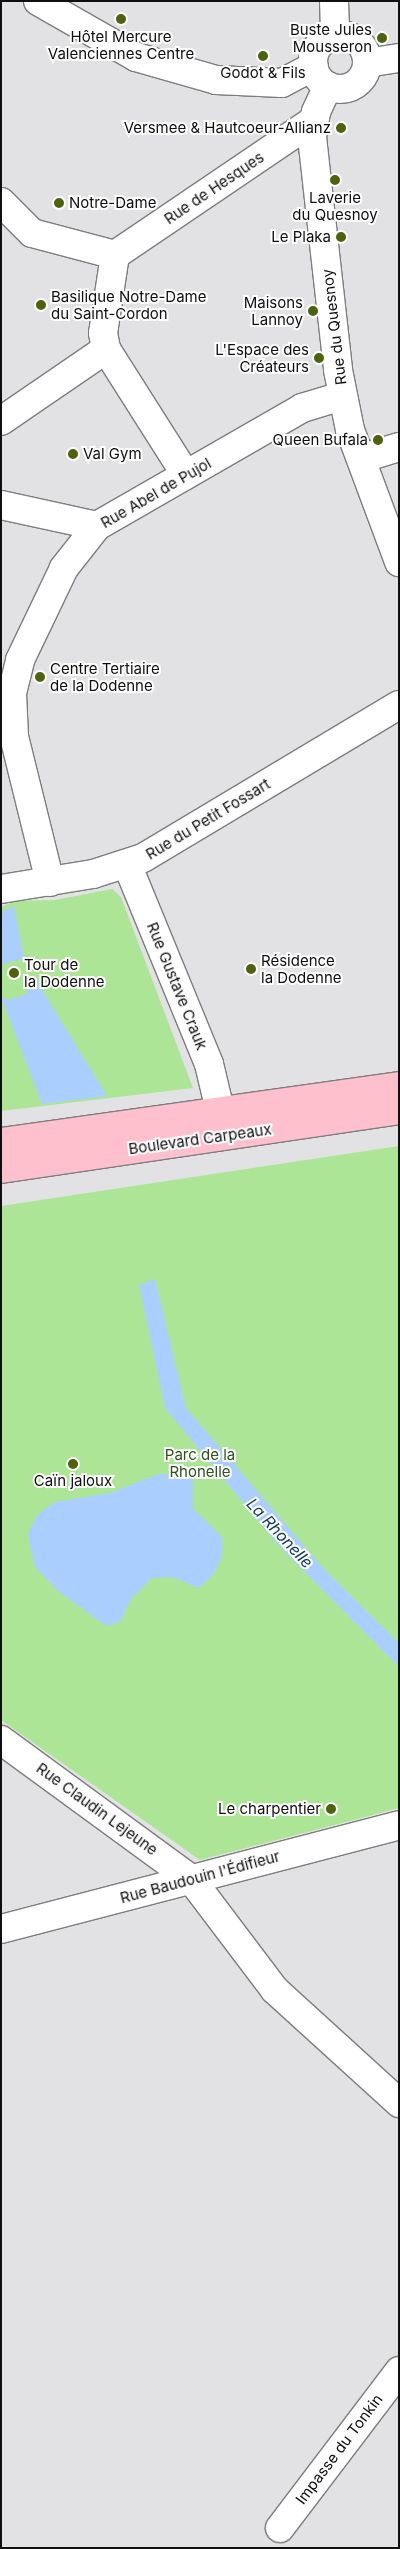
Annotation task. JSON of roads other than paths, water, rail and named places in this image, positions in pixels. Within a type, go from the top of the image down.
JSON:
[{"type":"main road","name":"Boulevard Carpeaux","points":[[1,1142],[399,1086]]},
{"type":"main road","name":"Boulevard Carpeaux","points":[[1,1169],[399,1110]]},
{"type":"street","points":[[38,1],[136,57],[216,80],[282,83],[321,76],[354,85],[367,63]]},
{"type":"street","points":[[334,1],[335,36]]},
{"type":"street","points":[[321,76],[318,48],[335,36],[356,41],[367,63]]},
{"type":"street","points":[[367,63],[399,58]]},
{"type":"street","name":"Rue du Quesnoy","points":[[321,76],[313,121],[342,396],[399,562]]},
{"type":"street","name":"Rue de Hesques","points":[[115,255],[313,121]]},
{"type":"street","points":[[6,210],[32,234],[115,255],[103,333],[106,348],[186,475]]},
{"type":"street","points":[[1,421],[106,348]]},
{"type":"street","name":"Rue Abel de Pujol","points":[[50,882],[6,704],[16,671],[52,590],[70,558],[97,526],[302,408],[342,396]]},
{"type":"street","points":[[363,458],[399,447]]},
{"type":"street","points":[[1,505],[97,526]]},
{"type":"street","name":"Rue du Petit Fossart","points":[[1,890],[50,882],[127,864],[399,705]]},
{"type":"street","name":"Rue Gustave Crauk","points":[[127,864],[209,1064],[220,1110]]},
{"type":"street","name":"Rue Claudin Lejeune","points":[[1,1740],[191,1879],[275,1990],[399,2103]]},
{"type":"street","name":"Rue Baudouin l'Édifieur","points":[[1,1929],[399,1825]]},
{"type":"street","name":"Impasse du Tonkin","points":[[280,2528],[399,2370]]},
{"type":"water","points":[[14,906],[24,958],[1,965],[1,912]]},
{"type":"water","points":[[33,975],[107,1096],[42,1104],[1,997],[9,1000],[26,994]]},
{"type":"water","name":"La Rhonelle","points":[[155,1279],[186,1408],[325,1570],[399,1643],[399,1667],[280,1547],[165,1408],[139,1285]]},
{"type":"water","points":[[159,1474],[193,1476],[193,1508],[222,1537],[222,1557],[213,1575],[199,1588],[172,1577],[152,1578],[131,1599],[120,1622],[106,1626],[58,1591],[35,1567],[28,1535],[37,1515],[55,1502],[110,1493]]},
{"type":"place","name":"Hôtel Mercure Valenciennes Centre","points":[[121,19]]},
{"type":"place","name":"Buste Jules Mousseron","points":[[382,38]]},
{"type":"place","name":"Godot & Fils","points":[[263,56]]},
{"type":"place","name":"Versmee & Hautcoeur-Allianz","points":[[341,128]]},
{"type":"place","name":"Laverie du Quesnoy","points":[[335,180]]},
{"type":"place","name":"Notre-Dame","points":[[59,203]]},
{"type":"place","name":"Le Plaka","points":[[341,237]]},
{"type":"place","name":"Basilique Notre-Dame du Saint-Cordon","points":[[41,305]]},
{"type":"place","name":"Maisons Lannoy","points":[[313,311]]},
{"type":"place","name":"L'Espace des Créateurs","points":[[319,358]]},
{"type":"place","name":"Queen Bufala","points":[[378,440]]},
{"type":"place","name":"Val Gym","points":[[73,454]]},
{"type":"place","name":"Centre Tertiaire de la Dodenne","points":[[40,677]]},
{"type":"place","name":"Résidence la Dodenne","points":[[251,969]]},
{"type":"place","name":"Tour de la Dodenne","points":[[14,973]]},
{"type":"place","name":"Caïn jaloux","points":[[73,1464]]},
{"type":"place","name":"Le charpentier","points":[[331,1809]]},
{"type":"park label","name":"Parc de la Rhonelle","points":[[200,1462]]}]
